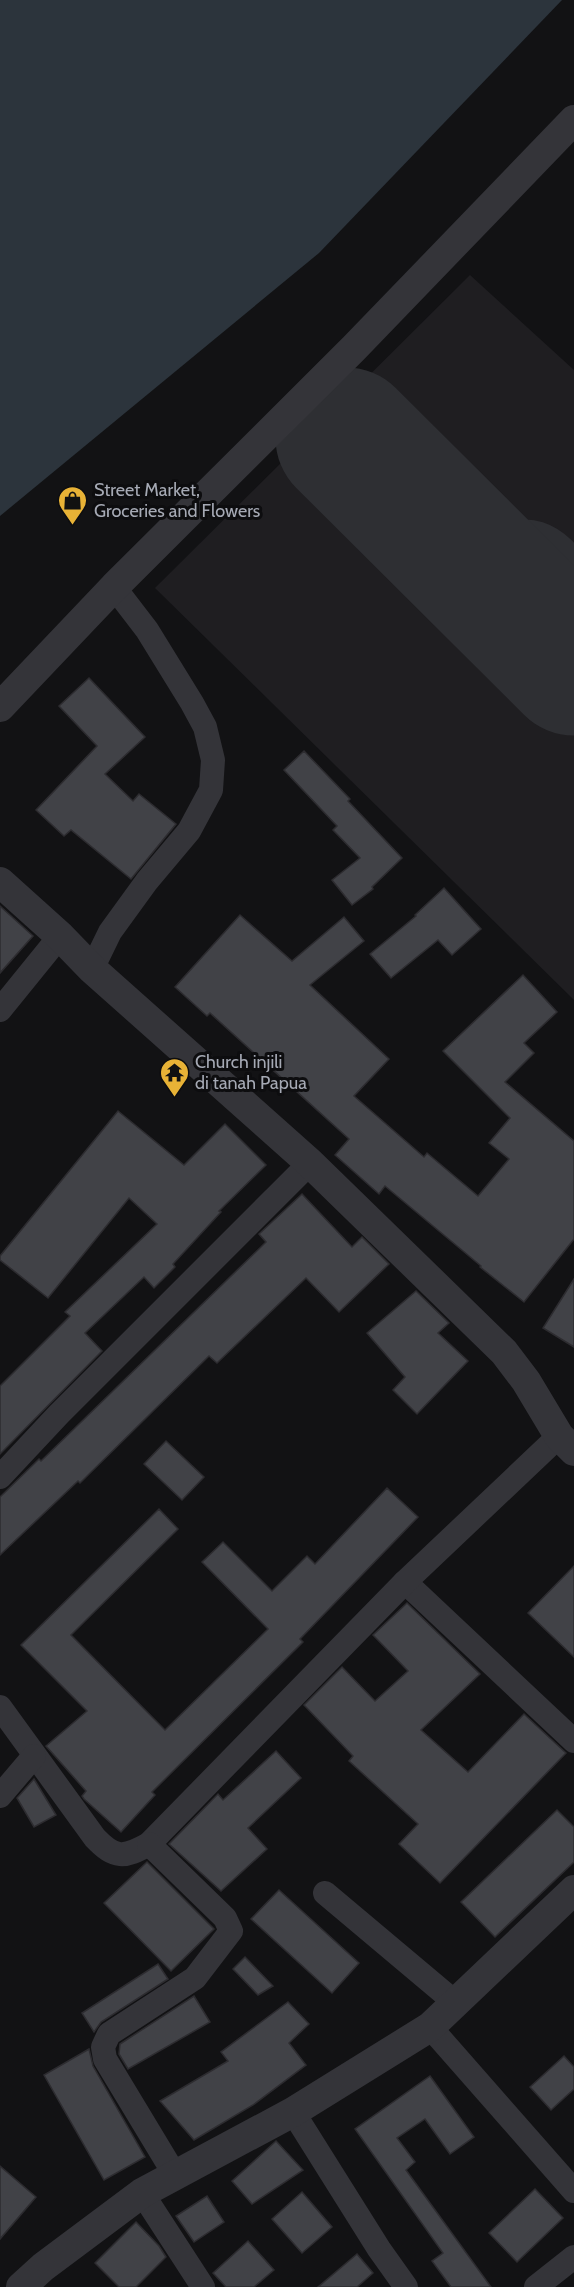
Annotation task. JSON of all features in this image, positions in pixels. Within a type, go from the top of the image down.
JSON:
[{"type":"street","points":[[0,707],[114,586],[354,348],[574,120]]},
{"type":"street","points":[[92,969],[110,932],[147,881],[189,831],[211,790],[213,760],[205,727],[192,703],[147,630],[114,586]]},
{"type":"street","points":[[0,882],[92,969],[310,1163],[504,1352],[526,1381],[566,1443],[405,1582],[149,1844],[126,1855],[107,1850],[95,1838],[0,1707]]},
{"type":"street","points":[[0,1010],[64,941],[110,932]]},
{"type":"street","points":[[0,1477],[59,1414],[310,1163]]},
{"type":"street","points":[[405,1582],[574,1741]]},
{"type":"street","points":[[0,1796],[34,1756]]},
{"type":"street","points":[[149,1844],[225,1918],[231,1931],[195,1978],[109,2034],[103,2043],[105,2059],[175,2175]]},
{"type":"street","points":[[21,2287],[43,2267],[142,2193],[293,2112],[430,2027],[457,2004],[574,1890]]},
{"type":"street","points":[[325,1893],[457,2004]]},
{"type":"street","points":[[430,2027],[574,2191]]},
{"type":"street","points":[[293,2112],[379,2249],[406,2287]]},
{"type":"street","points":[[142,2193],[203,2287]]},
{"type":"street","points":[[536,2287],[574,2257]]},
{"type":"shaded area","points":[[0,0],[562,0],[319,253],[0,516]]},
{"type":"shaded area","points":[[470,275],[574,370],[574,1000],[155,588]]},
{"type":"building","points":[[89,678],[145,737],[105,774],[133,801],[139,794],[176,824],[131,879],[71,830],[64,836],[36,810],[97,746],[59,706]]},
{"type":"building","points":[[304,751],[402,858],[372,887],[373,889],[352,905],[332,880],[360,858],[333,830],[337,826],[284,770]]},
{"type":"building","points":[[444,888],[481,929],[452,955],[438,940],[391,978],[370,954],[416,916]]},
{"type":"building","points":[[0,906],[33,936],[0,973]]},
{"type":"building","points":[[240,915],[292,961],[344,917],[364,941],[310,985],[389,1059],[354,1096],[424,1157],[427,1153],[478,1196],[509,1159],[489,1143],[510,1118],[443,1051],[523,975],[557,1012],[524,1043],[534,1053],[505,1082],[574,1141],[574,1239],[524,1302],[385,1186],[379,1194],[335,1155],[349,1139],[210,1013],[207,1016],[175,987]]},
{"type":"building","points":[[118,1111],[184,1165],[225,1124],[266,1165],[219,1211],[221,1212],[173,1264],[175,1267],[154,1288],[144,1277],[85,1333],[102,1351],[0,1454],[0,1386],[70,1316],[65,1312],[157,1224],[129,1198],[48,1298],[0,1260],[0,1256]]},
{"type":"building","points":[[302,1194],[352,1247],[362,1237],[389,1264],[339,1312],[306,1278],[217,1363],[209,1356],[80,1483],[78,1481],[0,1555],[0,1497],[39,1459],[41,1461],[266,1242],[259,1234]]},
{"type":"building","points":[[574,1279],[574,1347],[543,1328]]},
{"type":"building","points":[[416,1291],[449,1323],[438,1333],[468,1361],[417,1414],[393,1390],[405,1377],[367,1333]]},
{"type":"building","points":[[166,1441],[204,1477],[182,1500],[144,1464]]},
{"type":"building","points":[[387,1488],[418,1517],[300,1639],[303,1642],[152,1792],[155,1795],[121,1832],[84,1799],[82,1796],[86,1791],[46,1746],[87,1711],[21,1645],[159,1509],[178,1529],[71,1635],[165,1730],[268,1629],[202,1562],[223,1542],[272,1591],[307,1556],[315,1564]]},
{"type":"building","points":[[574,1566],[574,1657],[528,1613]]},
{"type":"building","points":[[407,1603],[480,1674],[421,1730],[468,1772],[524,1714],[566,1753],[440,1883],[399,1844],[418,1824],[349,1761],[353,1756],[304,1705],[342,1667],[375,1701],[408,1671],[373,1635]]},
{"type":"building","points":[[276,1751],[301,1778],[248,1828],[267,1849],[221,1891],[169,1844],[218,1794],[223,1800]]},
{"type":"building","points":[[34,1779],[56,1815],[34,1827],[17,1798]]},
{"type":"building","points":[[557,1810],[574,1827],[574,1862],[495,1937],[461,1902]]},
{"type":"building","points":[[147,1862],[214,1929],[171,1971],[104,1903]]},
{"type":"building","points":[[279,1890],[359,1963],[332,1993],[251,1919]]},
{"type":"building","points":[[245,1957],[273,1986],[258,1995],[233,1969]]},
{"type":"building","points":[[158,1964],[168,1979],[101,2022],[94,2032],[82,2013]]},
{"type":"building","points":[[194,1996],[210,2022],[128,2069],[119,2054],[120,2044]]},
{"type":"building","points":[[288,2002],[309,2024],[289,2043],[306,2065],[253,2105],[194,2140],[160,2101],[228,2061],[221,2052]]},
{"type":"building","points":[[89,2049],[93,2066],[145,2157],[104,2180],[44,2075]]},
{"type":"building","points":[[564,2056],[574,2067],[574,2089],[551,2110],[530,2087]]},
{"type":"building","points":[[430,2076],[474,2137],[450,2154],[425,2119],[397,2138],[415,2162],[406,2170],[491,2287],[451,2287],[432,2261],[443,2253],[355,2129]]},
{"type":"building","points":[[276,2141],[303,2170],[252,2204],[232,2181]]},
{"type":"building","points":[[0,2166],[36,2197],[0,2239]]},
{"type":"building","points":[[535,2189],[563,2218],[517,2262],[489,2233]]},
{"type":"building","points":[[302,2192],[332,2227],[302,2253],[272,2219]]},
{"type":"building","points":[[207,2196],[224,2222],[194,2242],[176,2216]]},
{"type":"building","points":[[136,2222],[159,2246],[166,2257],[136,2287],[119,2287],[95,2263]]},
{"type":"building","points":[[248,2241],[274,2270],[254,2287],[226,2287],[213,2273]]},
{"type":"building","points":[[357,2254],[373,2273],[357,2287],[318,2287]]},
{"type":"taxiway","points":[[498,589],[496,570],[512,552],[525,548],[534,549],[552,560],[571,586],[574,594]]},
{"type":"runway","points":[[346,438],[574,665]]},
{"type":"place","name":"Street Market, Groceries and Flowers","points":[[73,526]]},
{"type":"place","name":"Church injili di tanah Papua","points":[[174,1098]]}]
